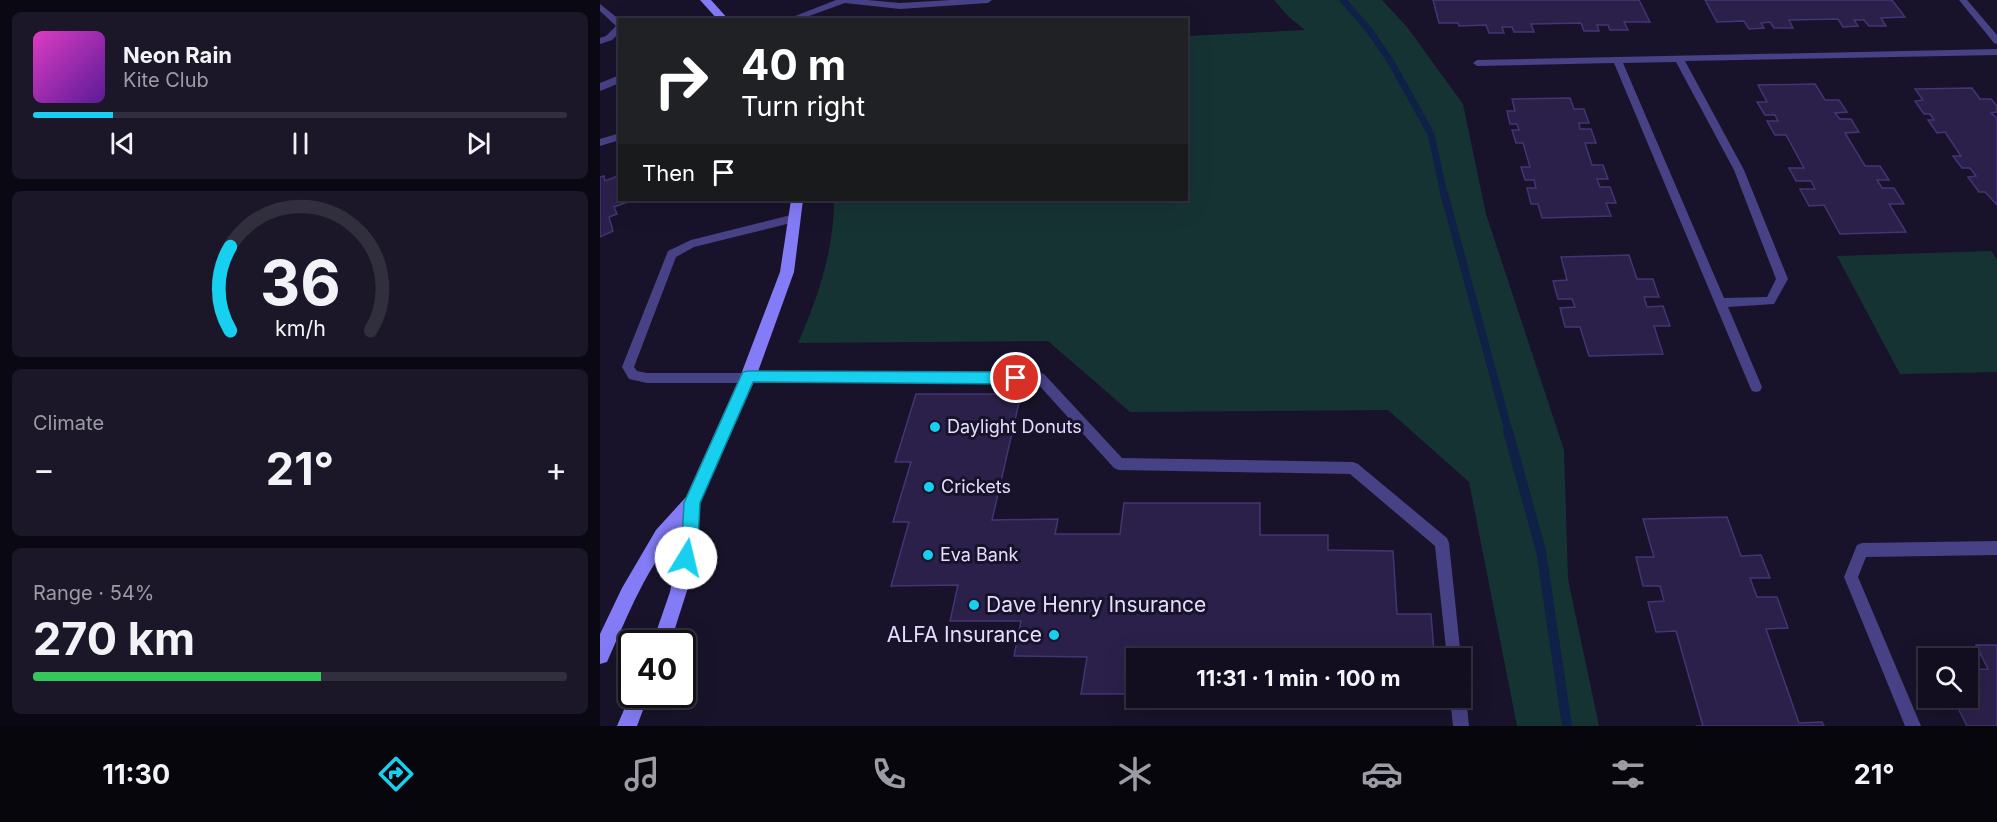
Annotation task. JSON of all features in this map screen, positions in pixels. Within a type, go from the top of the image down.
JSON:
[{"type":"street","points":[[705,0],[722,18]]},
{"type":"street","points":[[600,87],[618,80]]},
{"type":"street","points":[[600,656],[628,594],[662,536],[692,503],[748,376],[787,272],[797,201]]},
{"type":"street","points":[[667,630],[674,613],[690,540],[692,503]]},
{"type":"street","points":[[627,726],[634,708]]},
{"type":"lane","points":[[794,18],[844,0],[900,6],[988,0]]},
{"type":"lane","points":[[1962,0],[1997,41]]},
{"type":"lane","points":[[600,7],[618,24]]},
{"type":"lane","points":[[600,41],[609,38],[618,28]]},
{"type":"lane","points":[[1477,63],[1997,52]]},
{"type":"lane","points":[[1680,60],[1739,170],[1782,279],[1770,301],[1721,303]]},
{"type":"lane","points":[[1618,61],[1756,387]]},
{"type":"lane","points":[[600,143],[618,137]]},
{"type":"lane","points":[[795,218],[691,244],[672,254],[627,367],[633,375],[646,378],[748,376],[1040,378],[1119,464],[1353,468],[1442,543],[1453,648]]},
{"type":"lane","points":[[1913,726],[1851,577],[1862,550],[1997,548]]},
{"type":"lane","points":[[1459,708],[1461,726]]},
{"type":"green space","points":[[1274,0],[1382,0],[1407,27],[1463,104],[1486,214],[1564,450],[1568,579],[1599,726],[1517,726],[1469,482],[1388,410],[1130,412],[1048,341],[798,343],[824,273],[831,237],[834,201],[1188,201],[1188,36],[1305,30]]},
{"type":"green space","points":[[1991,251],[1997,260],[1997,372],[1900,374],[1837,256]]},
{"type":"building","points":[[1433,0],[1639,0],[1650,22],[1624,22],[1628,30],[1610,30],[1608,25],[1597,25],[1599,31],[1584,31],[1581,23],[1531,24],[1534,32],[1514,32],[1512,27],[1502,27],[1504,33],[1489,33],[1486,25],[1459,26],[1458,23],[1439,23]]},
{"type":"building","points":[[1705,0],[1892,0],[1905,17],[1881,18],[1886,26],[1869,26],[1864,20],[1854,20],[1858,26],[1843,27],[1838,19],[1789,20],[1793,28],[1774,28],[1770,22],[1761,23],[1764,28],[1749,29],[1744,21],[1717,22]]},
{"type":"building","points":[[1815,84],[1825,100],[1839,100],[1847,112],[1835,113],[1840,119],[1851,119],[1859,132],[1845,133],[1865,166],[1880,166],[1889,180],[1877,180],[1882,188],[1894,188],[1904,204],[1889,204],[1906,232],[1840,234],[1824,205],[1809,206],[1800,189],[1815,189],[1811,181],[1796,181],[1789,168],[1804,168],[1786,135],[1775,135],[1767,121],[1778,121],[1775,115],[1765,115],[1757,102],[1767,102],[1758,85]]},
{"type":"building","points":[[1972,88],[1980,99],[1991,99],[1997,106],[1997,112],[1991,113],[1997,118],[1997,205],[1985,192],[1979,192],[1968,177],[1976,176],[1970,168],[1962,168],[1953,156],[1961,156],[1945,132],[1937,133],[1928,120],[1934,120],[1930,114],[1924,114],[1915,101],[1923,100],[1915,89]]},
{"type":"building","points":[[1570,98],[1574,109],[1584,109],[1589,123],[1579,123],[1580,129],[1591,129],[1596,143],[1585,143],[1592,165],[1603,165],[1608,179],[1597,179],[1600,187],[1610,187],[1616,203],[1606,203],[1611,216],[1542,218],[1538,204],[1531,204],[1527,188],[1536,188],[1534,180],[1525,180],[1521,167],[1530,167],[1523,143],[1516,143],[1512,130],[1519,130],[1517,124],[1510,124],[1507,111],[1515,111],[1512,99]]},
{"type":"building","points":[[604,176],[605,181],[618,176],[618,201],[630,201],[614,207],[617,214],[609,217],[613,231],[600,237],[600,177]]},
{"type":"building","points":[[1629,255],[1637,279],[1653,279],[1659,297],[1644,297],[1647,307],[1663,306],[1670,326],[1654,326],[1663,354],[1589,356],[1580,327],[1565,327],[1560,308],[1575,307],[1572,299],[1558,299],[1553,281],[1567,280],[1561,257]]},
{"type":"building","points":[[916,394],[1021,394],[992,520],[1058,519],[1055,534],[1120,534],[1124,503],[1260,503],[1260,535],[1328,535],[1328,550],[1393,551],[1397,614],[1431,614],[1434,648],[1126,648],[1126,694],[1081,694],[1087,657],[1014,656],[1021,621],[950,621],[958,585],[891,586],[909,522],[893,522],[911,462],[895,462]]},
{"type":"building","points":[[1727,517],[1741,556],[1761,555],[1770,578],[1750,578],[1757,597],[1777,597],[1788,628],[1766,629],[1799,723],[1822,722],[1824,726],[1703,726],[1676,631],[1656,632],[1648,602],[1664,601],[1660,586],[1643,586],[1636,557],[1654,557],[1643,519]]},
{"type":"building","points":[[1976,645],[1997,645],[1997,726],[1967,726],[1958,708],[1978,708],[1978,670],[1988,669]]},
{"type":"waterway","points":[[1343,0],[1369,30],[1391,62],[1431,134],[1444,194]]},
{"type":"waterway","points":[[1444,193],[1509,433]]},
{"type":"waterway","points":[[1508,431],[1541,551],[1567,726]]},
{"type":"place","name":"Daylight Donuts","points":[[935,427]]},
{"type":"place","name":"Crickets","points":[[929,487]]},
{"type":"place","name":"Eva Bank","points":[[928,555]]},
{"type":"place","name":"Dave Henry Insurance","points":[[974,605]]},
{"type":"place","name":"ALFA Insurance","points":[[1054,635]]},
{"type":"route","points":[[686,558],[690,540],[692,503],[748,376],[1016,378]]}]
